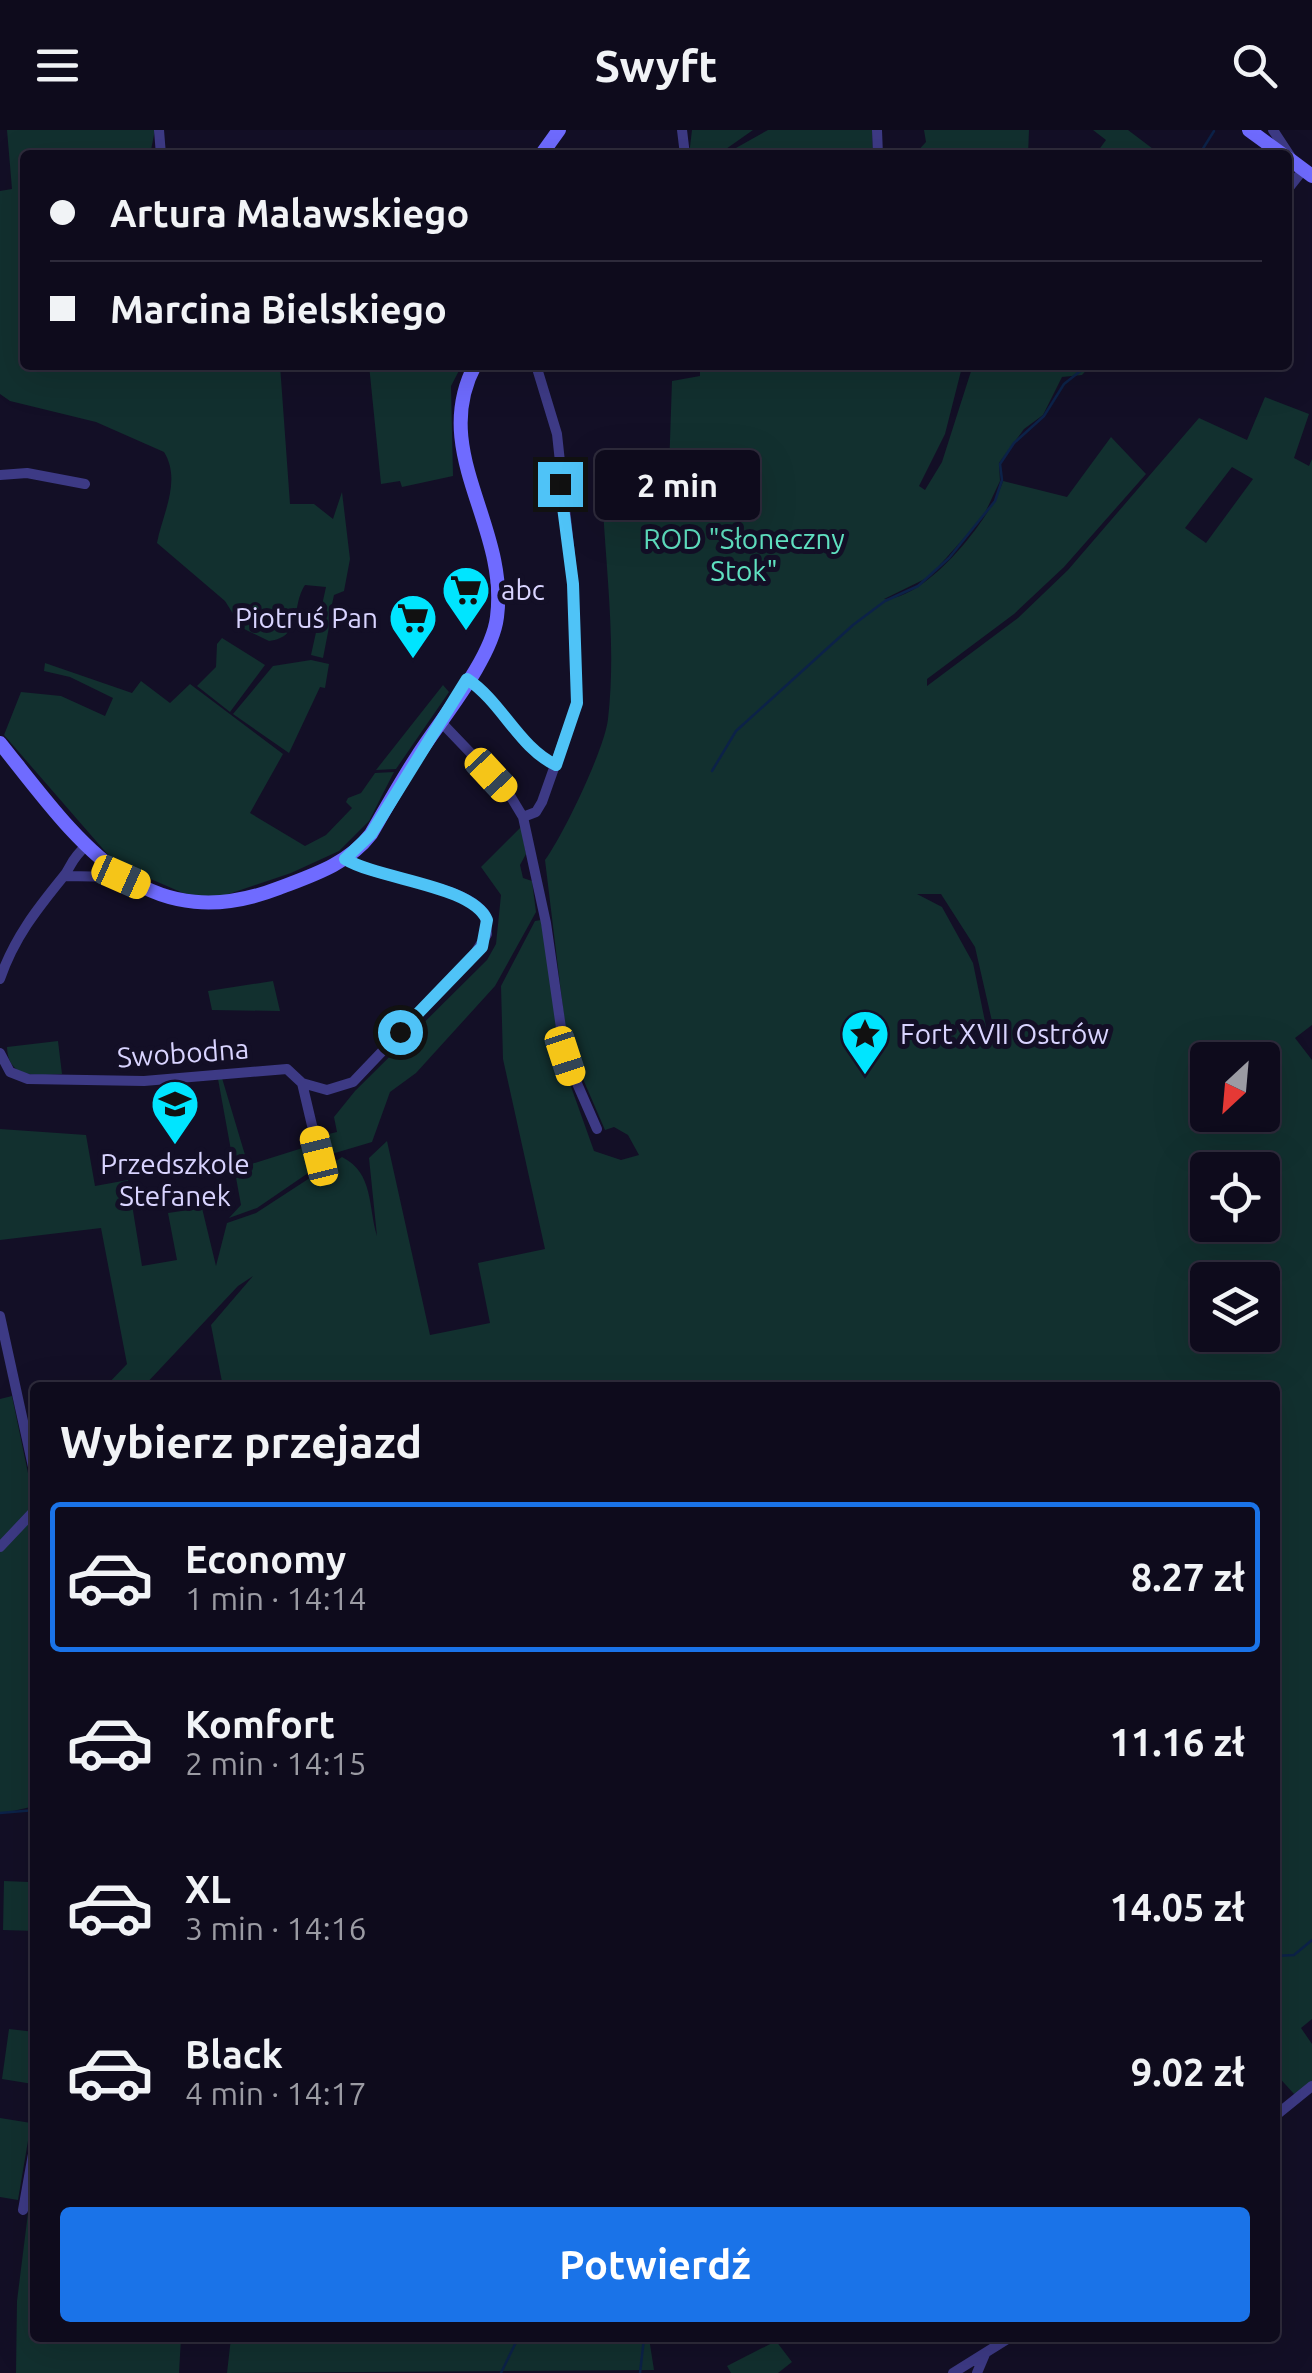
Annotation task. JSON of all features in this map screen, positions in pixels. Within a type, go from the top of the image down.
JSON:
[{"type":"street","points":[[1249,130],[1277,150]]},
{"type":"street","points":[[0,743],[98,860],[121,877],[162,896],[218,906],[270,892],[345,859],[371,834],[491,639],[500,591],[494,544],[469,480],[461,434],[464,391],[474,370]]},
{"type":"street","points":[[522,817],[536,812],[542,802],[577,703],[574,615],[557,434],[538,370]]},
{"type":"street","points":[[0,475],[26,473],[86,484]]},
{"type":"street","points":[[467,679],[496,702],[543,759],[556,765]]},
{"type":"street","points":[[440,721],[508,792],[522,817],[546,923],[565,1056],[596,1130]]},
{"type":"street","points":[[0,978],[28,920],[65,876],[68,862],[86,846]]},
{"type":"street","name":"Swobodna","points":[[0,1054],[10,1072],[28,1080],[144,1081],[282,1068],[302,1083],[328,1090],[353,1082],[486,940],[485,914],[470,900],[366,870],[345,859]]},
{"type":"street","points":[[91,878],[98,860]]},
{"type":"street","points":[[65,876],[121,877]]},
{"type":"street","points":[[302,1083],[319,1156]]},
{"type":"street","points":[[0,1316],[30,1453]]},
{"type":"street","points":[[0,1547],[30,1515]]},
{"type":"street","points":[[1280,2112],[1312,2086]]},
{"type":"street","points":[[22,2210],[30,2169]]},
{"type":"street","points":[[953,2373],[1004,2342]]},
{"type":"street","points":[[977,2373],[985,2354]]},
{"type":"green space","points":[[7,130],[155,130],[151,150],[20,150],[20,370],[280,370],[290,504],[314,504],[333,519],[342,492],[350,559],[344,591],[334,595],[329,618],[337,621],[330,622],[323,658],[311,655],[326,587],[305,585],[292,627],[287,634],[269,641],[242,628],[225,601],[157,543],[171,486],[164,452],[96,422],[10,401],[0,394],[0,191],[12,189]]},
{"type":"green space","points":[[692,130],[753,130],[726,150],[690,150]]},
{"type":"green space","points":[[768,130],[872,130],[873,150],[732,150]]},
{"type":"green space","points":[[924,130],[1029,130],[1028,150],[919,150],[926,142]]},
{"type":"green space","points":[[1093,130],[1128,130],[1154,150],[1099,150],[1106,140]]},
{"type":"green space","points":[[370,370],[459,370],[451,386],[453,476],[402,487],[400,481],[381,484]]},
{"type":"green space","name":"ROD \"Słoneczny Stok\"","points":[[700,370],[962,370],[945,434],[919,486],[925,490],[942,462],[971,370],[1086,370],[1082,375],[1062,377],[1043,415],[1024,429],[999,463],[1000,481],[983,517],[929,577],[884,599],[901,596],[919,586],[955,555],[985,516],[1003,481],[1067,497],[1111,437],[1146,474],[1064,567],[1014,614],[927,679],[927,686],[1018,618],[1068,570],[1199,418],[1247,440],[1265,397],[1309,414],[1294,458],[1309,466],[1312,459],[1312,1025],[1295,1038],[1312,1060],[1312,2019],[1301,2028],[1312,2044],[1312,2083],[1295,2095],[1280,2078],[1280,1382],[222,1382],[211,1325],[253,1276],[238,1286],[148,1382],[110,1382],[127,1364],[101,1228],[0,1240],[0,1129],[86,1135],[95,1186],[128,1180],[142,1266],[177,1260],[168,1213],[202,1208],[216,1266],[227,1223],[256,1213],[342,1157],[365,1181],[377,1236],[369,1158],[387,1141],[430,1335],[490,1323],[478,1263],[545,1249],[503,1059],[501,986],[535,921],[541,920],[564,1067],[594,1151],[621,1160],[639,1155],[628,1135],[614,1127],[605,1130],[567,1042],[545,860],[582,791],[608,719],[611,640],[603,509],[612,496],[669,470],[672,381],[700,376]],"holes":[[[1232,467],[1253,479],[1206,543],[1185,528]],[[917,894],[941,894],[975,947],[994,1030],[988,1036],[973,963],[942,907]]]},
{"type":"green space","points":[[222,638],[265,665],[230,712],[197,686],[216,667],[217,644]]},
{"type":"green space","points":[[311,660],[329,664],[325,688],[320,687],[289,753],[233,714],[273,666]]},
{"type":"green space","points":[[45,663],[132,693],[141,681],[170,703],[190,684],[283,754],[250,813],[305,846],[326,835],[352,808],[346,802],[348,798],[361,793],[375,773],[394,772],[369,821],[339,851],[291,873],[220,897],[183,893],[116,864],[4,735],[21,692],[61,696],[105,716],[113,698],[70,677],[44,671]]},
{"type":"green space","points":[[443,685],[449,692],[396,769],[376,770]]},
{"type":"green space","points":[[521,827],[526,854],[520,865],[523,878],[532,881],[536,912],[495,986],[416,1073],[390,1092],[372,1142],[335,1153],[322,1149],[320,1136],[337,1132],[334,1117],[355,1091],[487,960],[496,944],[501,895],[481,867]]},
{"type":"green space","points":[[273,981],[280,1011],[212,1010],[208,991]]},
{"type":"green space","points":[[58,1041],[62,1074],[26,1073],[12,1065],[7,1047]]},
{"type":"green space","points":[[222,1078],[248,1165],[312,1145],[314,1169],[257,1208],[229,1218],[241,1205],[218,1079]]},
{"type":"green space","points":[[12,1396],[30,1483],[30,1512],[0,1542],[0,1399]]},
{"type":"green space","points":[[30,1519],[30,1807],[0,1814],[0,1552]]},
{"type":"green space","points":[[4,1881],[29,1882],[30,1931],[3,1930]]},
{"type":"green space","points":[[9,2029],[30,2031],[30,2084],[2,2079]]},
{"type":"green space","points":[[0,2118],[30,2123],[18,2200],[0,2197]]},
{"type":"green space","points":[[28,2213],[30,2342],[181,2342],[179,2373],[16,2373],[17,2301]]},
{"type":"green space","points":[[231,2342],[650,2342],[654,2370],[227,2373]]},
{"type":"green space","points":[[774,2342],[792,2362],[778,2373],[731,2373],[727,2366]]},
{"type":"waterway","points":[[1202,150],[1214,131]]},
{"type":"waterway","points":[[712,771],[736,731],[853,625],[885,601],[918,586],[949,558],[995,501],[1002,480],[1000,464],[1014,443],[1044,416],[1064,384],[1082,370]]},
{"type":"waterway","points":[[0,1813],[30,1810]]},
{"type":"waterway","points":[[1280,1956],[1294,1955],[1312,1940]]},
{"type":"waterway","points":[[501,2373],[516,2342]]},
{"type":"waterway","points":[[640,2373],[644,2342]]},
{"type":"place","name":"abc","points":[[466,632]]},
{"type":"place","name":"Piotruś Pan","points":[[413,660]]},
{"type":"place","name":"Fort XVII Ostrów","points":[[865,1076]]},
{"type":"place","name":"Przedszkole Stefanek","points":[[175,1146]]},
{"type":"route","points":[[400,1032],[482,947],[487,920],[481,908],[470,900],[366,870],[345,859],[371,834],[467,679],[496,702],[543,759],[556,765],[574,723],[577,703],[573,584],[560,484]]}]
